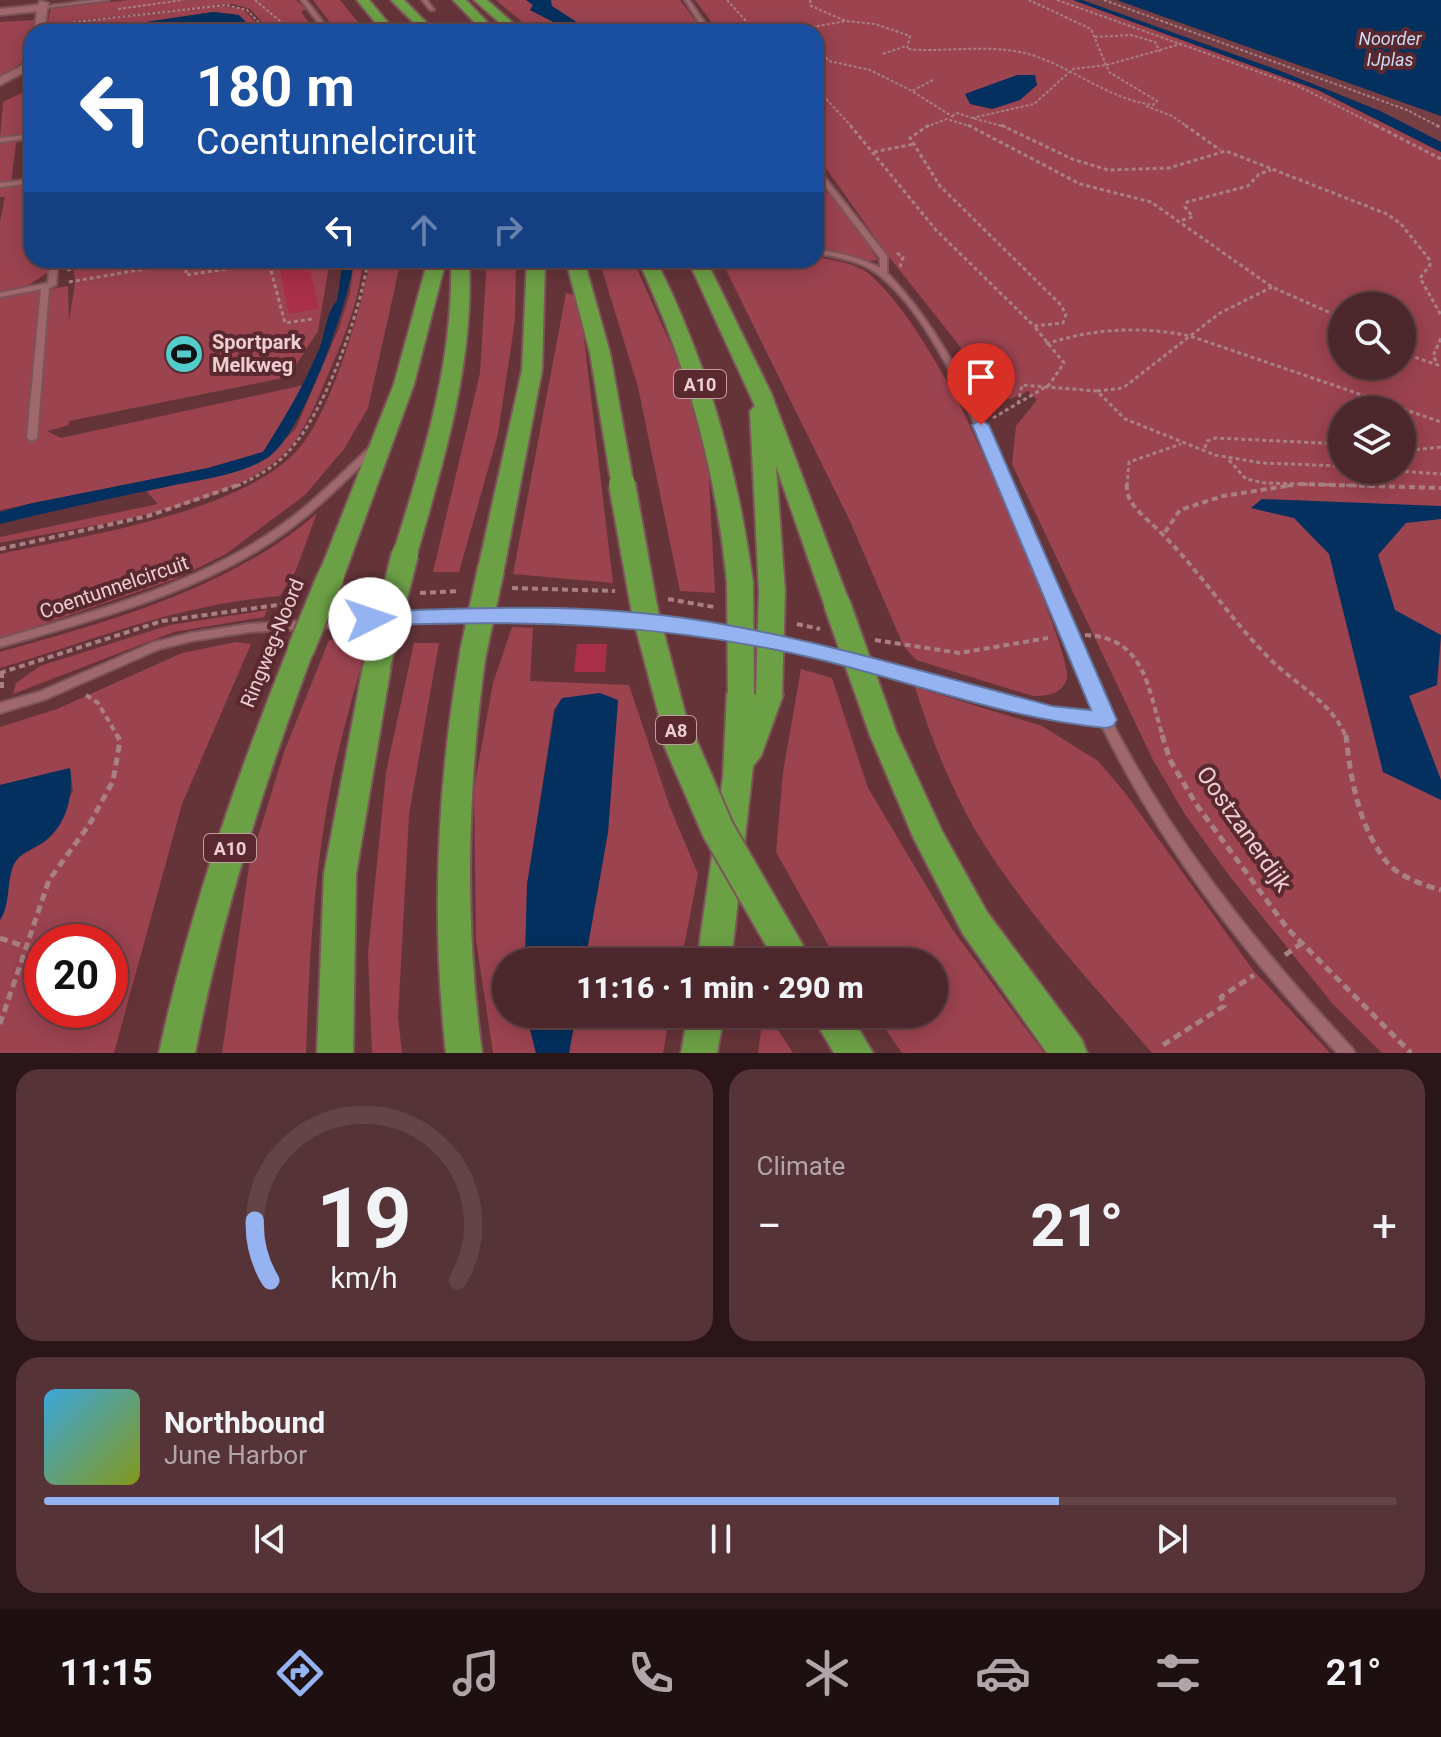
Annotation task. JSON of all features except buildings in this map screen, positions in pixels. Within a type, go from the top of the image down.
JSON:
[{"type":"highway","points":[[363,0],[383,24]]},
{"type":"highway","points":[[397,0],[422,24]]},
{"type":"highway","points":[[459,0],[483,24]]},
{"type":"highway","points":[[480,0],[508,24]]},
{"type":"highway","name":"Ringweg-Noord","points":[[177,1053],[227,858],[258,760],[386,437],[418,341],[435,268]]},
{"type":"highway","points":[[335,1053],[340,874],[377,666],[448,393],[456,334],[460,268]]},
{"type":"highway","points":[[464,1053],[451,930],[451,830],[460,733],[473,653],[532,370],[536,268]]},
{"type":"highway","name":"A8","points":[[577,268],[600,353],[653,651],[682,749],[725,841],[786,948]]},
{"type":"highway","name":"A10","points":[[650,268],[704,394],[733,515],[755,694]]},
{"type":"highway","name":"A10","points":[[701,268],[761,393],[763,477],[773,554],[772,591],[738,777],[716,948]]},
{"type":"highway","points":[[761,393],[883,733],[930,839],[975,923],[1069,1053]]},
{"type":"highway","points":[[699,1053],[703,1028]]},
{"type":"highway","points":[[838,1028],[855,1053]]},
{"type":"street","points":[[0,12],[42,14]]},
{"type":"street","points":[[0,20],[42,14]]},
{"type":"street","points":[[0,82],[24,68]]},
{"type":"lane","points":[[42,14],[107,0]]},
{"type":"lane","points":[[303,0],[322,24]]},
{"type":"lane","points":[[424,0],[432,9]]},
{"type":"lane","points":[[687,0],[703,24]]},
{"type":"lane","points":[[0,140],[24,137]]},
{"type":"lane","points":[[824,180],[884,258],[883,273]]},
{"type":"lane","points":[[0,185],[24,182]]},
{"type":"lane","points":[[824,254],[883,273],[931,337],[981,425],[1106,720],[1165,824],[1269,967],[1347,1053]]},
{"type":"lane","points":[[32,438],[53,268]]},
{"type":"lane","points":[[0,295],[49,286]]},
{"type":"lane","name":"Coentunnelcircuit","points":[[0,643],[132,604],[228,562],[294,521],[386,437]]},
{"type":"lane","points":[[0,708],[71,684],[139,653],[191,637],[249,628],[431,615],[504,614],[696,627],[816,651],[1052,714],[1106,720]]},
{"type":"path","points":[[255,0],[284,24]]},
{"type":"path","points":[[727,0],[749,24]]},
{"type":"path","points":[[810,0],[811,6],[846,21]]},
{"type":"path","points":[[1029,0],[1091,29],[1109,72],[1157,101],[1153,105],[1144,105]]},
{"type":"path","points":[[1057,0],[1298,86],[1441,159]]},
{"type":"path","points":[[1104,0],[1394,104],[1441,128]]},
{"type":"path","points":[[42,14],[226,5],[247,10],[260,24]]},
{"type":"path","points":[[824,25],[846,21],[875,24],[884,30],[910,36],[906,46]]},
{"type":"path","points":[[1095,37],[1140,36],[1155,42],[1160,52]]},
{"type":"path","points":[[972,118],[1034,104],[1069,72],[1160,52],[1184,43]]},
{"type":"path","points":[[883,54],[906,46],[942,52],[980,46],[1034,56],[1172,116],[1222,151],[1387,214],[1401,224],[1413,243],[1429,259],[1430,265],[1422,271],[1420,278],[1441,315]]},
{"type":"path","points":[[824,55],[829,61],[870,70],[912,91],[953,118],[1080,184],[1151,202],[1272,287],[1328,312]]},
{"type":"path","points":[[912,91],[933,80]]},
{"type":"path","points":[[824,97],[874,152],[936,230],[1034,326],[1064,363],[1049,385],[981,425]]},
{"type":"path","points":[[1034,326],[1063,323],[1066,314],[940,186],[910,138],[932,122],[953,118],[957,113],[989,120],[1074,160],[1102,169],[1178,166],[1198,156],[1222,151]]},
{"type":"path","points":[[874,152],[914,144]]},
{"type":"path","points":[[1179,219],[1193,217],[1185,207],[1187,202],[1248,186],[1267,170],[1278,171]]},
{"type":"path","points":[[53,273],[81,268]]},
{"type":"path","points":[[49,286],[148,268]]},
{"type":"path","points":[[186,268],[186,275],[234,268]]},
{"type":"path","points":[[270,268],[285,323],[312,319]]},
{"type":"path","points":[[0,549],[213,498],[249,482],[282,459],[304,433],[350,332],[366,268]]},
{"type":"path","points":[[1018,404],[1022,385],[1097,391],[1123,388],[1220,313],[1272,287]]},
{"type":"path","points":[[1046,344],[1074,334],[1138,326],[1190,336],[1441,422]]},
{"type":"path","points":[[1439,365],[1433,356],[1441,338]]},
{"type":"path","points":[[1416,358],[1439,365]]},
{"type":"path","points":[[1097,391],[1125,419],[1181,444],[1205,448],[1228,459],[1328,465]]},
{"type":"path","points":[[1205,448],[1207,441],[1216,438],[1328,443]]},
{"type":"path","points":[[1181,444],[1129,462],[1126,491],[1134,507],[1164,533],[1247,635],[1330,709],[1346,735],[1350,773],[1369,832],[1387,864],[1422,885],[1441,890]]},
{"type":"path","points":[[1416,450],[1441,447]]},
{"type":"path","points":[[1228,459],[1246,479],[1299,484],[1441,488]]},
{"type":"path","points":[[1416,472],[1441,474]]},
{"type":"path","points":[[1164,533],[1180,510],[1223,496],[1299,484]]},
{"type":"path","points":[[0,673],[162,621],[256,606]]},
{"type":"path","name":"Oostzanerdijk","points":[[1069,636],[1107,637],[1130,649],[1139,663],[1170,760],[1196,804],[1287,928],[1411,1053]]},
{"type":"path","points":[[34,924],[49,880],[89,825],[113,781],[120,741],[98,703],[71,684]]},
{"type":"path","points":[[0,938],[24,946]]},
{"type":"path","points":[[0,1024],[24,953]]},
{"type":"path","points":[[1163,1045],[1224,1006]]},
{"type":"shaded area","points":[[128,0],[296,0],[306,9],[301,12],[310,24],[264,24],[250,9],[233,4],[47,24],[51,9]]},
{"type":"shaded area","points":[[313,0],[340,0],[360,24],[331,24]]},
{"type":"shaded area","points":[[496,0],[526,0],[533,5],[530,10],[557,24],[524,24]]},
{"type":"shaded area","points":[[551,0],[680,0],[698,24],[579,24],[551,6]]},
{"type":"shaded area","points":[[695,0],[1073,0],[1318,90],[1441,152],[1441,1053],[1382,1053],[1332,1003],[1231,878],[1186,816],[1153,760],[1012,464],[1016,426],[1037,400],[1028,391],[1011,399],[992,396],[958,344],[886,253],[824,165],[824,24],[713,24]]},
{"type":"shaded area","points":[[1082,0],[1117,0],[1441,116],[1441,142],[1380,111],[1283,72]]},
{"type":"shaded area","points":[[221,6],[243,9],[257,24],[246,24],[234,14],[213,12],[133,24],[58,24]]},
{"type":"shaded area","points":[[34,20],[33,24],[24,24],[24,61],[0,77],[0,22]]},
{"type":"shaded area","points":[[24,92],[22,135],[0,138],[3,102]]},
{"type":"shaded area","points":[[24,139],[16,143],[11,185],[24,184],[24,268],[50,268],[30,284],[0,294],[0,222],[5,197],[0,197],[0,142]]},
{"type":"shaded area","points":[[824,190],[845,210],[878,260],[868,261],[824,249]]},
{"type":"shaded area","points":[[824,258],[843,262],[868,273],[894,300],[919,336],[971,427],[1055,630],[1065,661],[1067,678],[1062,688],[1049,695],[1033,696],[916,660],[903,645],[850,521],[725,268],[824,268]]},
{"type":"shaded area","points":[[74,268],[329,268],[318,331],[288,377],[69,421],[69,425],[47,431],[61,438],[304,385],[263,452],[208,468],[0,510],[0,298],[68,286],[69,322],[75,283]]},
{"type":"shaded area","points":[[353,268],[362,268],[355,303],[336,357],[310,415],[283,455],[256,474],[188,503],[109,523],[0,543],[0,537],[158,504],[146,491],[225,474],[268,458],[296,428],[339,328],[350,293]]},
{"type":"shaded area","points":[[368,268],[399,268],[368,408],[344,449],[305,495],[226,554],[175,579],[0,639],[0,554],[163,518],[246,486],[280,466],[304,442],[315,425],[336,380]]},
{"type":"shaded area","points":[[487,268],[516,268],[515,320],[498,434],[459,572],[433,572],[480,373]]},
{"type":"shaded area","points":[[601,268],[637,268],[678,361],[708,460],[715,593],[680,591],[638,387]]},
{"type":"shaded area","points":[[566,293],[579,296],[613,583],[513,574]]},
{"type":"shaded area","points":[[317,513],[296,570],[280,596],[242,600],[172,615],[0,668],[0,652],[125,615],[208,582],[247,562]]},
{"type":"shaded area","points":[[267,610],[264,617],[174,632],[13,694],[16,683],[40,666],[170,625]]},
{"type":"shaded area","points":[[512,627],[533,628],[530,681],[629,685],[670,807],[698,874],[684,948],[587,948],[608,832],[618,700],[554,709],[527,885],[525,948],[492,948],[492,1028],[530,1028],[536,1053],[493,1053],[476,940],[474,788],[493,683]]},
{"type":"shaded area","points":[[369,638],[340,744],[326,814],[313,916],[306,1053],[222,1053],[249,866],[284,752],[329,640]]},
{"type":"shaded area","points":[[236,642],[251,644],[182,804],[128,1002],[128,924],[24,924],[24,1028],[121,1028],[114,1053],[0,1053],[0,920],[13,865],[19,857],[47,839],[73,791],[70,768],[0,785],[0,727],[57,709],[182,653]]},
{"type":"shaded area","points":[[414,643],[439,643],[409,814],[398,1018],[402,1053],[372,1053],[368,954],[386,772]]},
{"type":"shaded area","points":[[801,669],[832,678],[868,788],[952,929],[1044,1053],[902,1053],[885,1028],[948,1028],[948,948],[830,948],[776,852],[783,772]]},
{"type":"shaded area","points":[[915,687],[1042,726],[1098,761],[1126,794],[1253,970],[1330,1053],[1152,1053],[1058,944],[993,858],[948,777]]},
{"type":"shaded area","points":[[573,1028],[667,1028],[663,1053],[569,1053]]},
{"type":"shaded area","points":[[761,1028],[777,1028],[793,1053],[758,1053]]},
{"type":"water","points":[[526,0],[551,0],[552,6],[580,24],[557,24],[530,10],[533,5]]},
{"type":"water","name":"Noorder IJplas","points":[[1073,0],[1082,0],[1283,72],[1380,111],[1441,142],[1441,152],[1318,90]]},
{"type":"water","name":"Noorder IJplas","points":[[1117,0],[1441,0],[1441,116]]},
{"type":"water","points":[[213,12],[239,15],[248,24],[133,24]]},
{"type":"water","points":[[1017,75],[1035,75],[1037,85],[1020,100],[992,109],[970,104],[965,94]]},
{"type":"water","points":[[342,268],[352,268],[334,336],[309,397],[281,445],[267,458],[229,474],[0,524],[0,512],[28,504],[208,468],[263,452],[307,375],[337,301]]},
{"type":"water","points":[[1262,499],[1441,506],[1441,519],[1406,523],[1378,555],[1395,610],[1441,635],[1437,685],[1409,696],[1441,780],[1441,800],[1383,772],[1329,554],[1294,518],[1251,508]]},
{"type":"water","points":[[600,693],[618,700],[608,832],[587,948],[525,948],[527,885],[555,709],[562,698]]},
{"type":"water","points":[[70,768],[70,798],[63,818],[52,835],[16,860],[6,907],[0,920],[0,785]]},
{"type":"water","points":[[530,1028],[573,1028],[569,1053],[536,1053]]},
{"type":"place","name":"Sportpark Melkweg","points":[[184,354]]},
{"type":"route","points":[[370,619],[490,614],[608,618],[696,627],[816,651],[1074,719],[1106,720],[981,425]]}]
